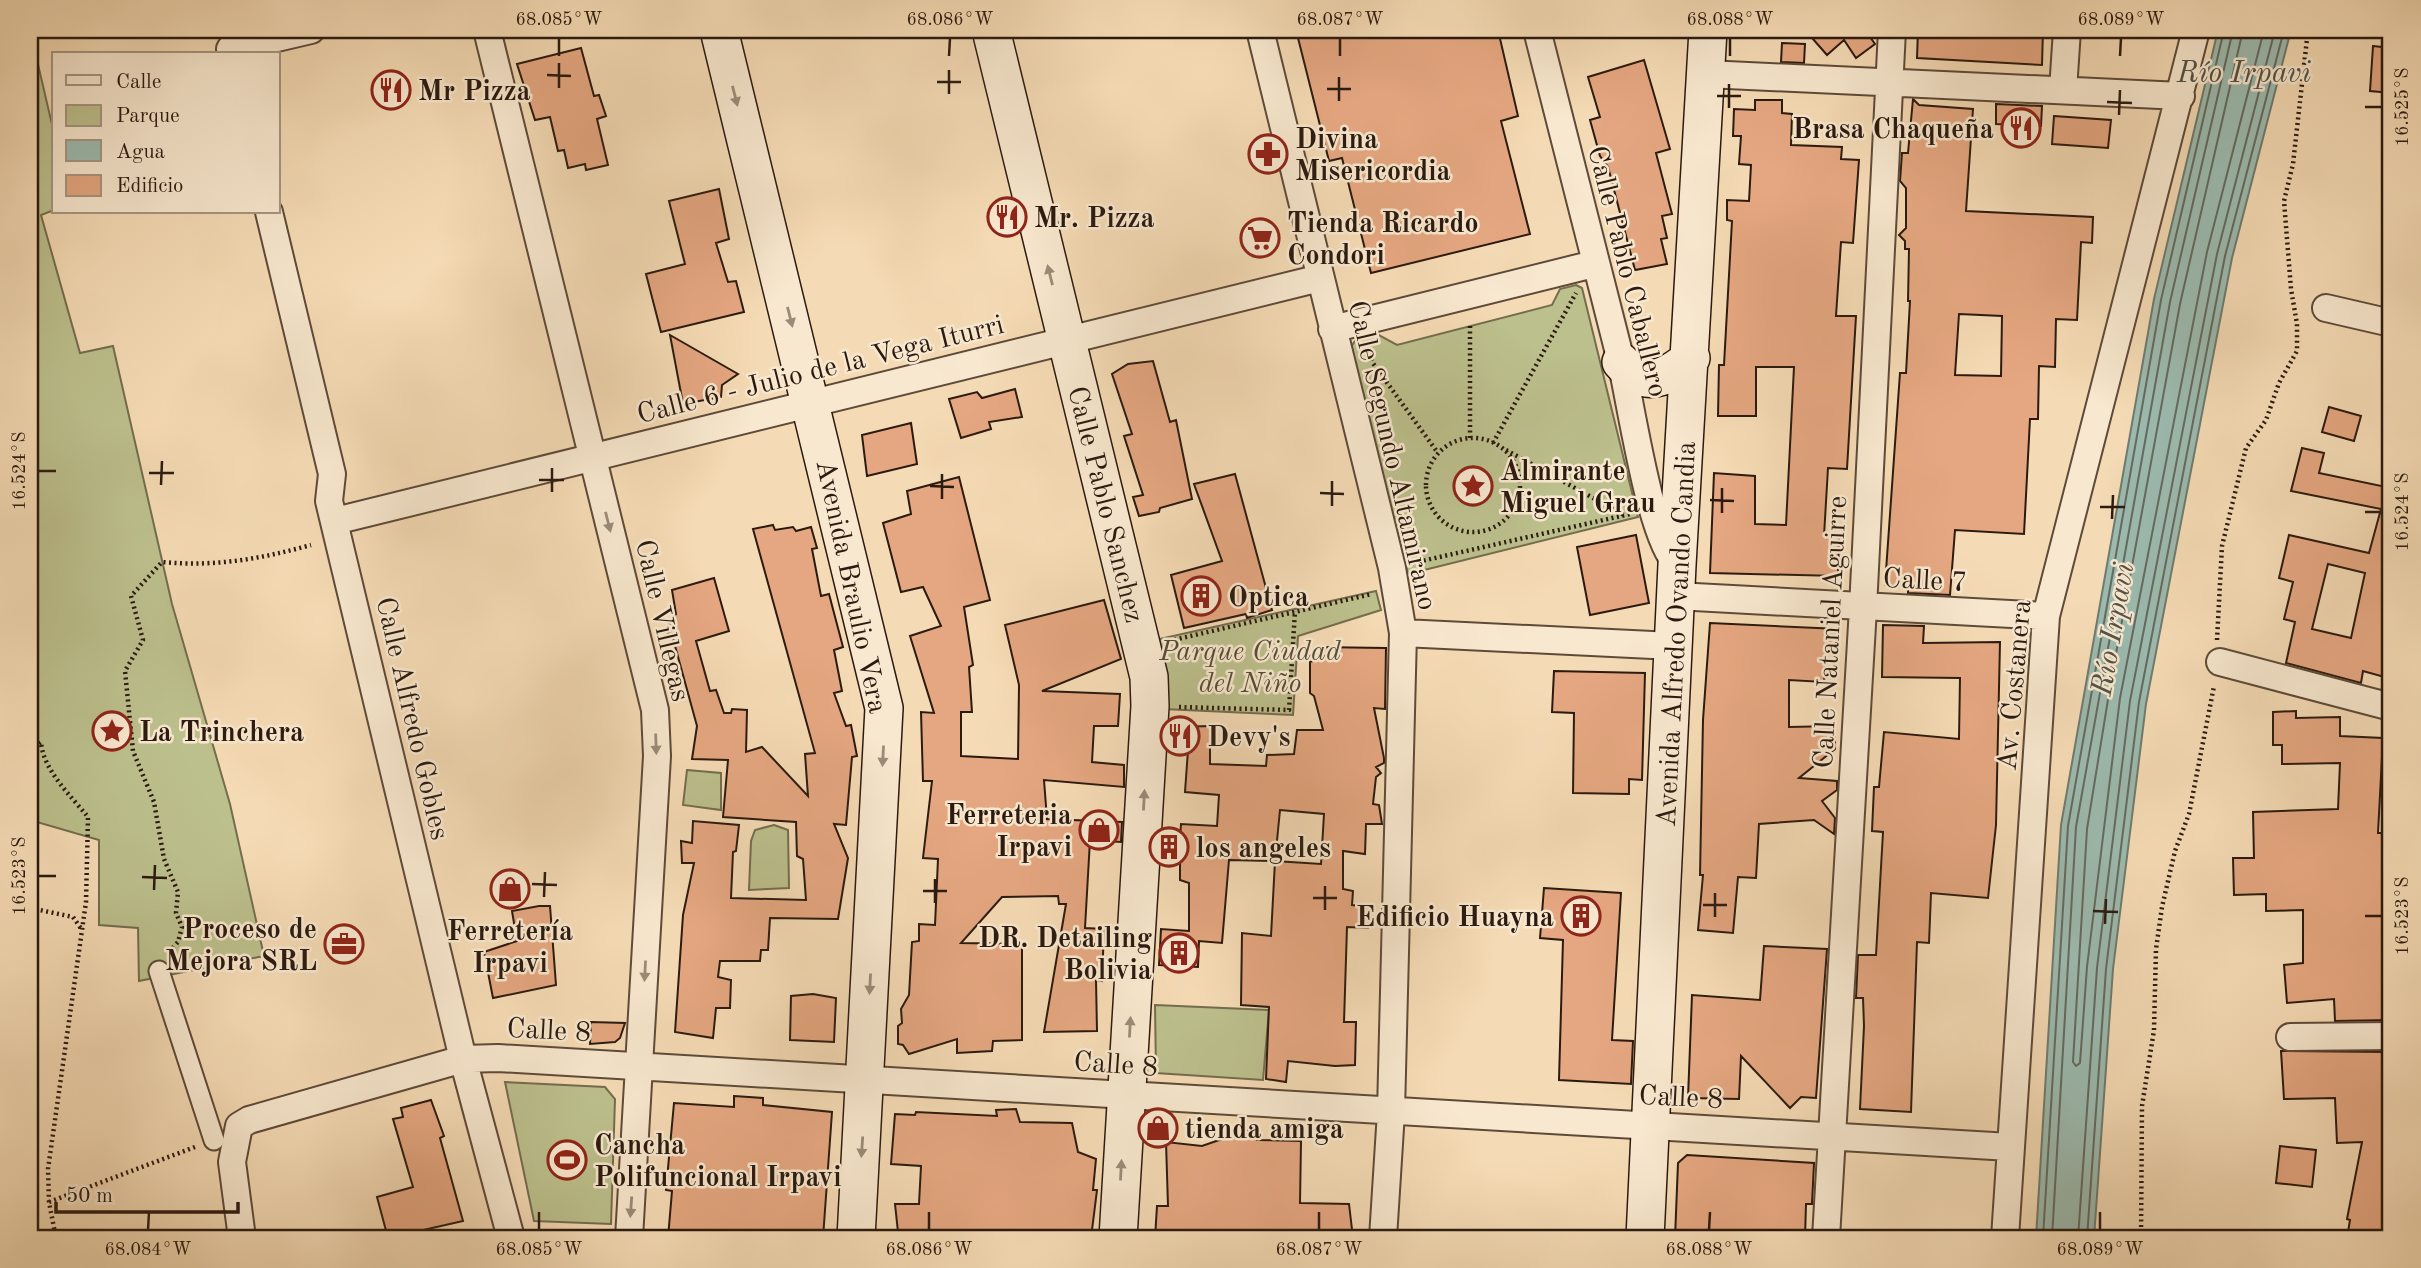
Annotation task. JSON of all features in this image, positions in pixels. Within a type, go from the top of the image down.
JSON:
[{"type":"main road","name":"Avenida Braulio Vera","points":[[719,30],[884,708],[856,1238]]},
{"type":"main road","name":"Calle Pablo Sanchez","points":[[991,30],[1149,677],[1150,706],[1118,1238]]},
{"type":"main road","name":"Avenida Alfredo Ovando Candia","points":[[1645,1238],[1673,646],[1708,30]]},
{"type":"main road","points":[[1621,362],[1633,376],[1653,379],[1671,374],[1691,358]]},
{"type":"street","points":[[227,45],[311,30]]},
{"type":"street","name":"Calle Villegas","points":[[487,30],[655,710],[657,756],[629,1238]]},
{"type":"street","name":"Calle Segundo Altamirano","points":[[1260,30],[1332,329],[1401,576],[1403,633],[1391,1112],[1383,1238]]},
{"type":"street","name":"Calle Pablo Caballero","points":[[1537,30],[1594,264],[1621,362],[1661,537],[1677,580]]},
{"type":"street","name":"Calle Nataniel Aguirre","points":[[1826,1238],[1863,608],[1892,30]]},
{"type":"street","points":[[2063,90],[2067,30]]},
{"type":"street","name":"Av. Costanera","points":[[2005,1238],[2046,616],[2196,30]]},
{"type":"street","points":[[1706,74],[2181,96]]},
{"type":"street","name":"Calle Alfredo Gobles","points":[[269,214],[332,474],[329,502],[463,1059],[511,1238]]},
{"type":"street","points":[[1332,329],[1594,264]]},
{"type":"street","name":"Calle 6 - Julio de la Vega Iturri","points":[[335,521],[1320,278]]},
{"type":"street","points":[[2326,308],[2391,323]]},
{"type":"street","name":"Calle 7","points":[[1677,580],[1863,608],[2046,616]]},
{"type":"street","points":[[1403,633],[1673,646]]},
{"type":"street","points":[[2220,662],[2391,707]]},
{"type":"street","points":[[159,971],[232,1162],[242,1238]]},
{"type":"street","points":[[2290,1037],[2391,1036]]},
{"type":"street","name":"Calle 8","points":[[224,1139],[249,1120],[463,1059],[498,1058],[1391,1112],[1831,1134],[2010,1147]]},
{"type":"path","points":[[2141,1238],[2142,1107],[2154,1030],[2156,949],[2162,907],[2175,851],[2189,814],[2200,748],[2220,662],[2217,638],[2222,546],[2246,448],[2266,420],[2279,383],[2297,351],[2297,324],[2291,289],[2284,201],[2293,164],[2308,30]]},
{"type":"path","points":[[1493,443],[1580,286]]},
{"type":"path","points":[[1470,326],[1470,438]]},
{"type":"path","points":[[1366,337],[1372,362],[1438,453]]},
{"type":"path","points":[[1502,448],[1519,472],[1520,488],[1517,502],[1498,525],[1476,531],[1454,528],[1442,520],[1432,509],[1426,480],[1438,453],[1447,445],[1470,438],[1493,443],[1626,516]]},
{"type":"path","points":[[1157,644],[1295,611],[1401,576],[1637,513]]},
{"type":"path","points":[[159,971],[159,963],[178,942],[182,927],[176,913],[178,892],[164,859],[154,802],[133,751],[125,671],[143,640],[131,596],[162,562],[196,566],[252,561],[311,545]]},
{"type":"path","points":[[1175,707],[1289,710],[1295,611]]},
{"type":"path","points":[[30,750],[41,742],[42,754],[58,781],[88,817],[87,892],[48,1169],[48,1202],[57,1238]]},
{"type":"path","points":[[30,908],[73,917],[82,931]]},
{"type":"path","points":[[48,1202],[224,1139]]},
{"type":"green space","points":[[30,30],[52,124],[52,211],[41,215],[80,353],[113,346],[172,604],[230,804],[264,956],[139,981],[138,928],[99,925],[99,840],[30,820]]},
{"type":"green space","points":[[1576,285],[1582,288],[1638,517],[1408,574],[1350,348],[1355,341],[1377,334],[1397,345],[1552,305],[1560,289]]},
{"type":"green space","name":"Parque Ciudad del Niño","points":[[1376,591],[1381,610],[1298,636],[1293,715],[1163,709],[1155,640]]},
{"type":"green space","points":[[687,770],[721,773],[721,810],[683,805]]},
{"type":"green space","points":[[774,825],[788,830],[789,888],[749,890],[751,841],[755,830]]},
{"type":"green space","points":[[1155,1005],[1269,1010],[1263,1080],[1156,1073]]},
{"type":"green space","name":"Cancha Polifuncional Irpavi","points":[[505,1082],[605,1087],[615,1099],[611,1224],[534,1221]]},
{"type":"water","name":"Río Irpavi","points":[[2218,30],[2291,30],[2232,258],[2146,704],[2113,969],[2094,1238],[2036,1238],[2061,825],[2154,299]]},
{"type":"building","points":[[1296,30],[1498,30],[1518,116],[1501,121],[1530,234],[1371,273],[1342,158],[1329,161]]},
{"type":"building","points":[[1805,30],[1865,30],[1875,44],[1856,58],[1844,40],[1827,55]]},
{"type":"building","points":[[1918,30],[2043,30],[2042,65],[1917,58]]},
{"type":"building","points":[[1782,43],[1805,44],[1804,63],[1781,62]]},
{"type":"building","points":[[2373,46],[2391,48],[2391,93],[2370,91]]},
{"type":"building","points":[[581,48],[594,96],[599,95],[606,116],[597,119],[608,165],[586,170],[585,164],[568,168],[564,150],[558,151],[550,117],[535,120],[517,64]]},
{"type":"building","points":[[1644,60],[1670,149],[1656,153],[1672,214],[1662,216],[1667,238],[1661,239],[1667,264],[1635,270],[1608,167],[1600,156],[1590,120],[1600,117],[1588,77]]},
{"type":"building","points":[[1913,99],[1919,105],[1973,109],[1966,211],[2093,217],[2092,243],[2081,242],[2077,320],[2056,319],[2055,367],[2039,366],[2038,419],[2030,419],[2024,534],[1955,530],[1950,595],[1908,593],[1908,586],[1885,585],[1900,373],[1906,373],[1910,301],[1909,249],[1905,249],[1905,241],[1899,235],[1906,228],[1906,188],[1900,181],[1902,153],[1908,153]],"holes":[[[1959,314],[2002,316],[2001,376],[1955,375]]]},
{"type":"building","points":[[1755,100],[1782,100],[1782,113],[1792,114],[1791,145],[1842,147],[1841,159],[1859,160],[1853,243],[1841,242],[1836,316],[1856,316],[1847,469],[1828,468],[1824,536],[1839,537],[1838,576],[1710,573],[1714,473],[1755,476],[1755,524],[1786,525],[1794,367],[1756,367],[1756,416],[1718,416],[1719,365],[1724,365],[1732,221],[1727,220],[1727,200],[1749,201],[1751,165],[1739,164],[1741,136],[1733,136],[1734,109],[1755,110]]},
{"type":"building","points":[[1996,104],[2042,106],[2041,126],[1996,124]]},
{"type":"building","points":[[2054,116],[2111,120],[2108,148],[2052,144]]},
{"type":"building","points":[[719,189],[729,239],[716,243],[728,282],[736,281],[744,312],[661,332],[646,274],[685,264],[669,201]]},
{"type":"building","points":[[670,335],[738,374],[722,385],[721,397],[683,404]]},
{"type":"building","points":[[1153,361],[1170,422],[1176,420],[1192,499],[1160,508],[1159,512],[1139,516],[1133,497],[1143,495],[1124,436],[1132,434],[1112,374],[1128,364]]},
{"type":"building","points":[[1015,389],[1022,417],[989,422],[991,429],[961,438],[949,399],[977,392],[982,398]]},
{"type":"building","points":[[2329,407],[2361,416],[2354,441],[2322,432]]},
{"type":"building","points":[[911,423],[917,464],[867,476],[862,435]]},
{"type":"building","points":[[2302,448],[2324,453],[2319,473],[2391,488],[2391,665],[2388,678],[2363,671],[2361,683],[2286,663],[2295,622],[2284,619],[2293,582],[2279,578],[2289,535],[2369,553],[2381,509],[2291,491]],"holes":[[[2328,564],[2365,573],[2351,638],[2312,629]]]},
{"type":"building","points":[[1235,474],[1272,610],[1247,618],[1246,614],[1184,628],[1171,575],[1222,561],[1194,484]]},
{"type":"building","points":[[959,477],[990,600],[964,607],[973,665],[969,667],[972,712],[961,712],[961,756],[1018,759],[1019,685],[1005,625],[1104,600],[1121,659],[1042,691],[1120,694],[1118,726],[1094,726],[1092,762],[1124,765],[1124,787],[1044,780],[1047,819],[1122,822],[1121,842],[1090,840],[1085,928],[1104,929],[1102,981],[1096,980],[1097,1031],[1044,1032],[1066,904],[1059,904],[1058,896],[1002,897],[961,943],[1022,944],[1022,1040],[993,1041],[992,1051],[957,1053],[957,1039],[909,1054],[903,1045],[898,1044],[898,1026],[902,1023],[901,1009],[909,995],[912,942],[919,941],[919,924],[935,925],[938,859],[923,858],[932,781],[923,781],[921,712],[934,713],[910,636],[941,626],[923,587],[901,592],[883,523],[911,514],[907,491]]},
{"type":"building","points":[[773,525],[775,530],[793,527],[796,531],[811,527],[817,548],[812,549],[821,596],[829,594],[843,647],[834,650],[842,691],[834,693],[846,726],[851,725],[857,756],[852,757],[846,825],[834,824],[848,858],[838,919],[770,918],[768,950],[761,950],[760,961],[720,961],[718,977],[731,980],[730,1008],[716,1008],[713,1038],[675,1032],[683,915],[694,863],[682,863],[681,841],[692,843],[693,821],[739,825],[736,851],[733,852],[731,898],[806,900],[803,859],[797,856],[796,822],[723,817],[728,760],[692,759],[697,726],[672,635],[664,631],[676,614],[672,590],[714,578],[729,631],[696,641],[710,691],[716,690],[724,713],[731,713],[732,709],[747,710],[746,752],[762,747],[808,796],[805,754],[815,753],[753,529]]},
{"type":"building","points":[[1636,535],[1649,603],[1590,615],[1577,547]]},
{"type":"building","points":[[1710,623],[1839,629],[1838,652],[1826,652],[1824,682],[1789,680],[1789,727],[1835,726],[1835,749],[1799,778],[1837,781],[1837,790],[1822,801],[1835,818],[1834,834],[1814,820],[1759,824],[1756,878],[1738,877],[1733,933],[1698,930],[1703,875],[1700,875],[1703,720]]},
{"type":"building","points":[[1883,625],[1924,626],[1923,643],[2000,642],[1996,825],[1988,898],[1931,893],[1929,943],[1917,942],[1911,1112],[1860,1109],[1864,1026],[1863,998],[1856,998],[1858,955],[1876,955],[1883,832],[1872,831],[1874,787],[1879,787],[1884,732],[1959,739],[1960,678],[1882,677]]},
{"type":"building","points":[[1316,647],[1386,648],[1385,709],[1374,708],[1384,763],[1376,767],[1381,773],[1376,777],[1373,804],[1379,805],[1382,824],[1366,824],[1365,854],[1343,851],[1343,889],[1353,891],[1352,905],[1370,907],[1368,928],[1347,927],[1344,1022],[1356,1022],[1355,1065],[1335,1066],[1288,1061],[1286,1082],[1266,1079],[1269,1007],[1241,1005],[1242,933],[1271,936],[1275,861],[1229,860],[1222,943],[1199,941],[1198,967],[1159,965],[1161,929],[1189,931],[1189,883],[1180,880],[1180,858],[1163,856],[1164,837],[1180,838],[1181,824],[1217,826],[1219,795],[1185,792],[1188,750],[1172,748],[1173,727],[1210,726],[1210,764],[1266,766],[1267,755],[1294,754],[1297,730],[1323,730],[1314,696],[1310,693],[1310,662],[1315,660]],"holes":[[[1280,810],[1324,814],[1321,864],[1275,861]]]},
{"type":"building","points":[[1554,671],[1645,673],[1642,780],[1629,779],[1629,794],[1573,793],[1574,713],[1552,712]]},
{"type":"building","points":[[2296,711],[2296,718],[2340,717],[2340,736],[2383,738],[2378,833],[2386,833],[2386,852],[2390,852],[2391,884],[2385,884],[2391,1020],[2335,1021],[2334,999],[2287,1003],[2284,965],[2303,963],[2303,910],[2266,911],[2266,894],[2234,895],[2233,858],[2254,858],[2253,812],[2338,809],[2340,763],[2282,764],[2282,745],[2273,745],[2273,712]]},
{"type":"building","points":[[1544,888],[1621,893],[1612,1040],[1633,1041],[1631,1084],[1559,1080],[1563,940],[1540,938]]},
{"type":"building","points":[[550,906],[556,985],[493,998],[484,952],[517,941],[512,911]]},
{"type":"building","points":[[1764,946],[1827,949],[1816,1098],[1801,1097],[1790,1108],[1741,1056],[1739,1099],[1688,1098],[1692,995],[1760,1000]]},
{"type":"building","points":[[813,994],[836,998],[834,1042],[790,1040],[791,996]]},
{"type":"building","points":[[591,1022],[625,1023],[620,1038],[615,1042],[590,1044]]},
{"type":"building","points":[[2281,1051],[2391,1052],[2391,1238],[2347,1238],[2350,1220],[2347,1219],[2362,1142],[2337,1143],[2335,1098],[2284,1099]]},
{"type":"building","points":[[734,1096],[763,1098],[763,1105],[832,1112],[823,1238],[716,1231],[716,1238],[668,1238],[672,1191],[666,1190],[674,1103],[734,1107]]},
{"type":"building","points":[[431,1100],[444,1136],[440,1138],[463,1221],[388,1238],[377,1197],[413,1187],[393,1119],[403,1117],[401,1108]]},
{"type":"building","points":[[1016,1109],[1020,1122],[1072,1123],[1078,1152],[1096,1159],[1093,1190],[1097,1190],[1091,1238],[932,1238],[929,1230],[898,1232],[895,1204],[919,1204],[921,1166],[891,1164],[895,1114],[915,1115],[916,1112],[997,1116],[996,1110]]},
{"type":"building","points":[[1257,1127],[1257,1140],[1301,1141],[1300,1203],[1349,1204],[1353,1238],[1155,1238],[1157,1206],[1168,1206],[1166,1142],[1202,1146]]},
{"type":"building","points":[[2280,1146],[2316,1150],[2312,1187],[2276,1183]]},
{"type":"building","points":[[1687,1155],[1814,1163],[1812,1204],[1806,1204],[1805,1238],[1675,1238],[1678,1163]]},
{"type":"place","name":"Mr Pizza","points":[[391,90]]},
{"type":"place","name":"Brasa Chaqueña","points":[[2021,128]]},
{"type":"place","name":"Divina Misericordia","points":[[1268,154]]},
{"type":"place","name":"Mr. Pizza","points":[[1007,217]]},
{"type":"place","name":"Tienda Ricardo Condori","points":[[1260,238]]},
{"type":"place","name":"Almirante Miguel Grau","points":[[1473,486]]},
{"type":"place","name":"Optica","points":[[1201,596]]},
{"type":"place","name":"La Trinchera","points":[[112,731]]},
{"type":"place","name":"Devy's","points":[[1180,736]]},
{"type":"place","name":"Ferreteria Irpavi","points":[[1099,830]]},
{"type":"place","name":"los angeles","points":[[1169,847]]},
{"type":"place","name":"Ferretería Irpavi","points":[[510,889]]},
{"type":"place","name":"Edificio Huayna","points":[[1581,916]]},
{"type":"place","name":"Proceso de Mejora SRL","points":[[344,944]]},
{"type":"place","name":"DR. Detailing Bolivia","points":[[1179,953]]},
{"type":"place","name":"tienda amiga","points":[[1158,1128]]},
{"type":"place","name":"Cancha Polifuncional Irpavi","points":[[567,1160]]}]
